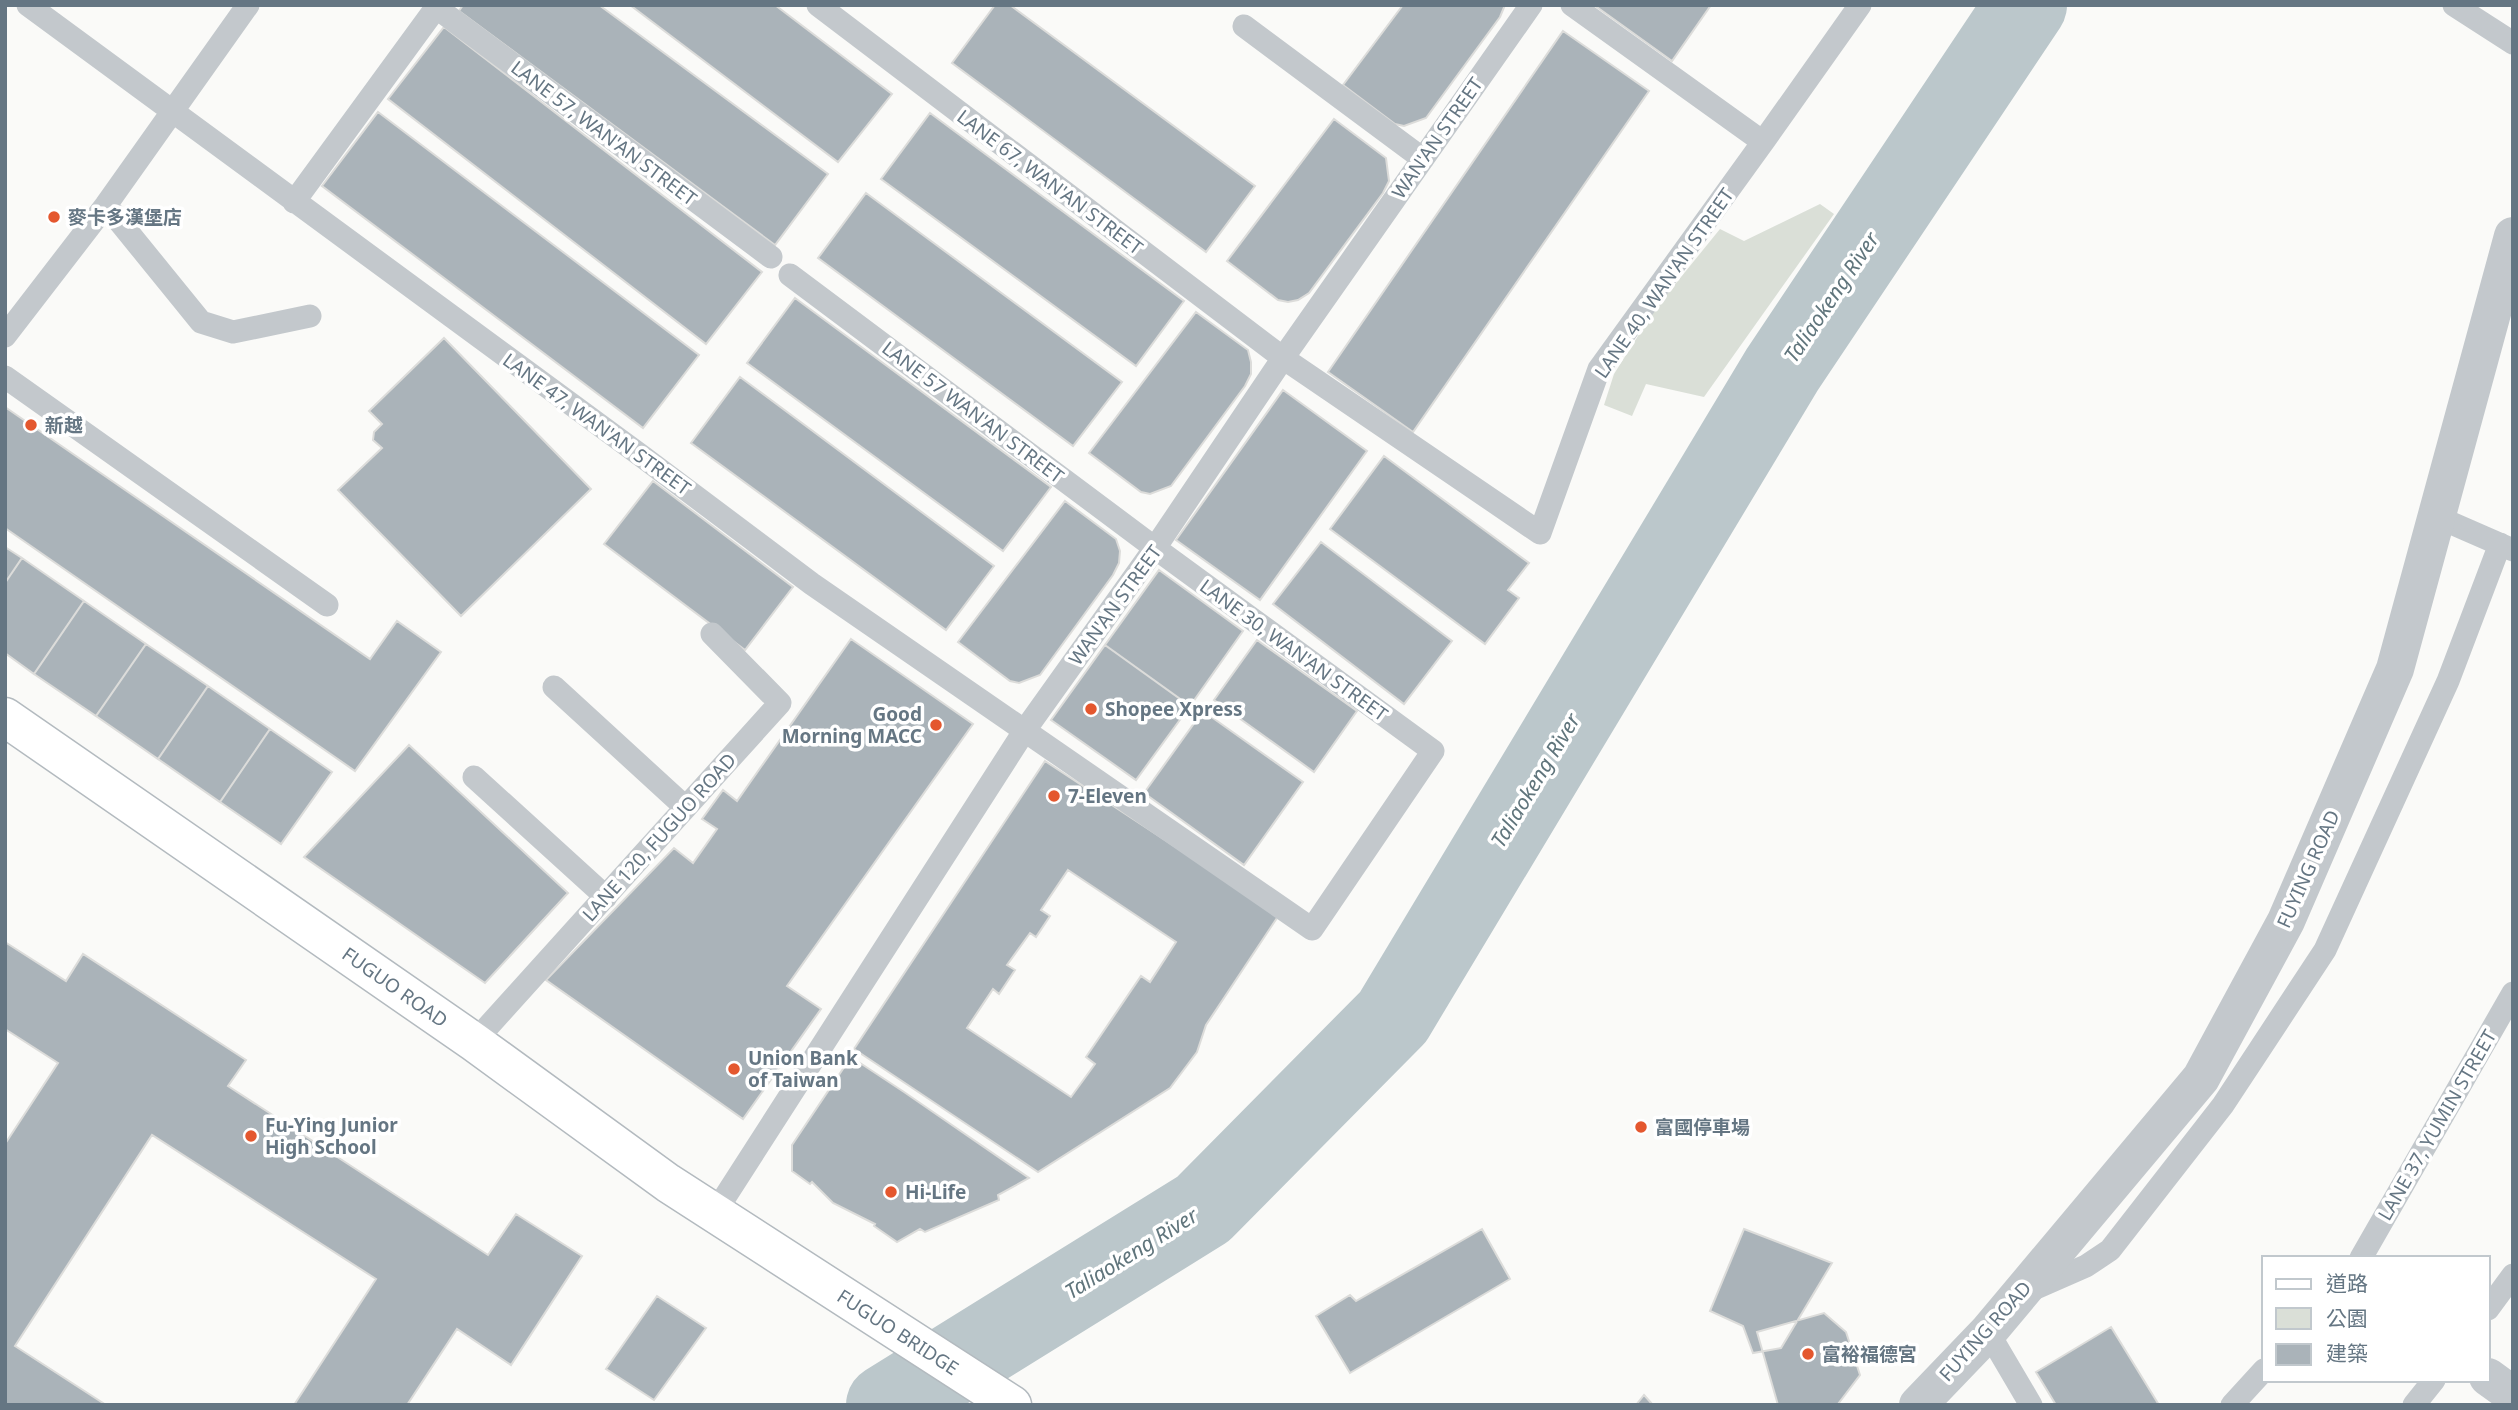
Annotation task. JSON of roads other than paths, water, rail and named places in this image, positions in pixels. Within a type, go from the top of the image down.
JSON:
[{"type":"street","name":"FUYING ROAD","points":[[1918,1405],[1988,1332],[2201,1078],[2280,933],[2395,669],[2513,236]]},
{"type":"street","name":"FUGUO ROAD","points":[[5,716],[474,1042],[713,1214],[783,1258]]},
{"type":"street","name":"FUGUO BRIDGE","points":[[783,1258],[1012,1405]]},
{"type":"street","points":[[2490,1378],[2513,1395]]},
{"type":"lane","name":"LANE 47, WAN'AN STREET","points":[[28,5],[812,584],[1312,929]]},
{"type":"lane","points":[[5,336],[106,205],[248,5]]},
{"type":"lane","name":"LANE 67, WAN'AN STREET","points":[[818,5],[1283,358]]},
{"type":"lane","name":"WAN'AN STREET","points":[[713,1214],[1024,730],[1155,548],[1283,358],[1531,5]]},
{"type":"lane","points":[[1572,5],[1763,142],[1860,5]]},
{"type":"lane","points":[[2455,5],[2513,43]]},
{"type":"lane","points":[[294,202],[438,6]]},
{"type":"lane","name":"LANE 57, WAN'AN STREET","points":[[438,6],[771,257]]},
{"type":"lane","points":[[1244,26],[1423,159]]},
{"type":"lane","name":"LANE 40, WAN'AN STREET","points":[[1283,358],[1540,533],[1599,369],[1763,142]]},
{"type":"lane","points":[[106,205],[201,321],[233,332],[310,316]]},
{"type":"lane","name":"LANE 57 WAN'AN STREET","points":[[790,275],[1155,548]]},
{"type":"lane","points":[[5,377],[327,605]]},
{"type":"lane","points":[[2016,1296],[2086,1266],[2110,1250],[2223,1105],[2325,950],[2506,547],[2435,516]]},
{"type":"lane","name":"LANE 30, WAN'AN STREET","points":[[1155,548],[1433,751],[1312,929]]},
{"type":"lane","name":"LANE 120, FUGUO ROAD","points":[[474,1042],[780,702],[712,634]]},
{"type":"lane","points":[[554,687],[685,807]]},
{"type":"lane","points":[[474,777],[606,897]]},
{"type":"lane","name":"LANE 37, YUMIN STREET","points":[[2362,1256],[2513,993]]},
{"type":"lane","points":[[2490,1306],[2513,1275]]},
{"type":"lane","points":[[1988,1332],[2031,1405]]},
{"type":"lane","points":[[2232,1405],[2262,1372]]},
{"type":"lane","points":[[2413,1405],[2432,1382]]},
{"type":"waterway","name":"Taliaokeng River","points":[[887,1405],[1203,1209],[1393,1017],[1782,370],[2026,5]]},
{"type":"place","name":"麥卡多漢堡店","points":[[54,217]]},
{"type":"place","name":"新越","points":[[31,425]]},
{"type":"place","name":"Shopee Xpress","points":[[1091,709]]},
{"type":"place","name":"Good Morning MACC","points":[[936,725]]},
{"type":"place","name":"7-Eleven","points":[[1054,796]]},
{"type":"place","name":"Union Bank of Taiwan","points":[[734,1069]]},
{"type":"place","name":"富國停車場","points":[[1641,1127]]},
{"type":"place","name":"Fu-Ying Junior High School","points":[[251,1136]]},
{"type":"place","name":"Hi-Life","points":[[891,1192]]},
{"type":"place","name":"富裕福德宮","points":[[1808,1354]]}]
